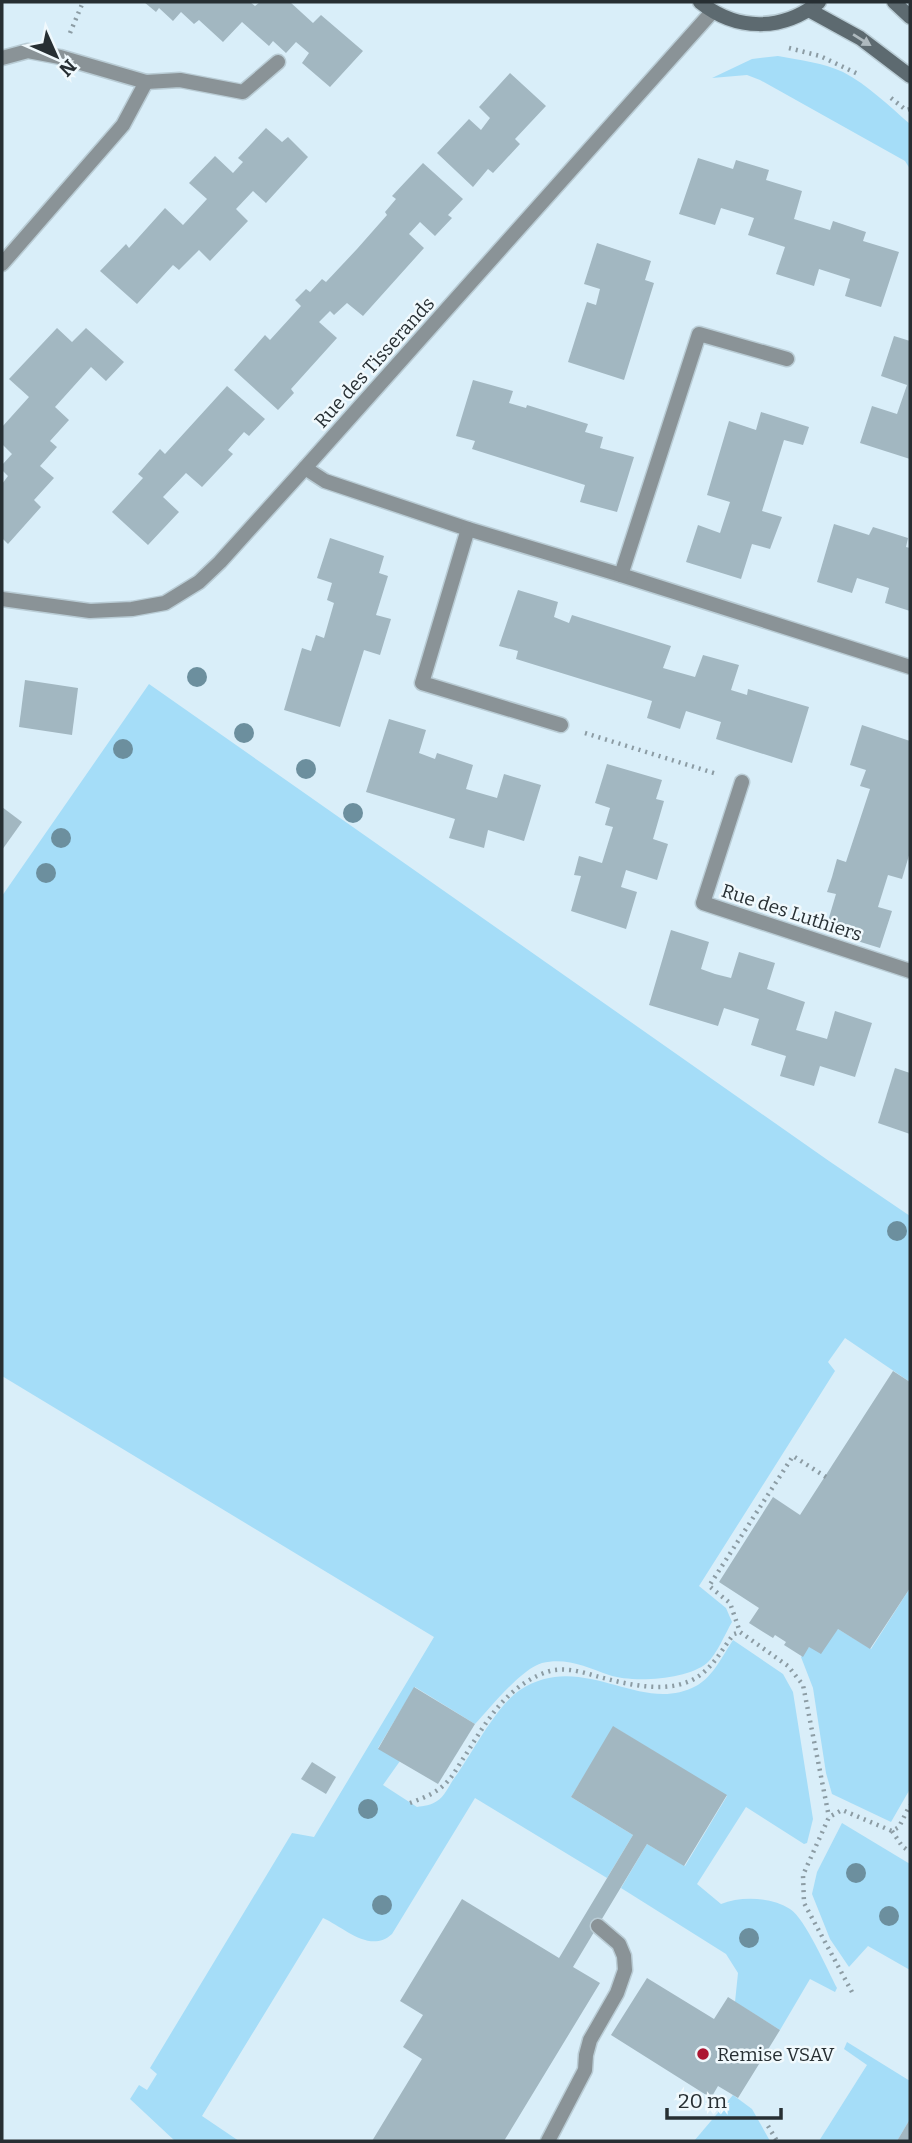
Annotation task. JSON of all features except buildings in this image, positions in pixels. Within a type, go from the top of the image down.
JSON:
[{"type":"main road","points":[[700,2],[712,12],[732,21],[753,25],[782,22],[814,6],[910,76]]},
{"type":"main road","points":[[894,2],[910,17]]},
{"type":"street","name":"Rue des Tisserands","points":[[2,599],[90,611],[132,609],[165,603],[199,582],[306,468],[712,12]]},
{"type":"street","points":[[2,57],[28,51],[60,57],[146,82],[180,80],[243,92],[278,62]]},
{"type":"street","points":[[2,264],[123,125],[146,82]]},
{"type":"street","points":[[621,575],[699,334],[787,359]]},
{"type":"street","points":[[306,468],[325,481],[468,529],[910,667]]},
{"type":"street","points":[[468,529],[422,683],[561,725]]},
{"type":"street","name":"Rue des Luthiers","points":[[742,782],[703,903],[910,971]]},
{"type":"street","points":[[548,2141],[585,2070],[590,2040],[617,1993],[625,1970],[624,1956],[619,1944],[598,1926]]},
{"type":"path","points":[[791,49],[848,67]]},
{"type":"path","points":[[561,725],[742,782]]},
{"type":"path","points":[[825,1477],[793,1456],[709,1586],[730,1603],[740,1632],[788,1666],[803,1685],[829,1816],[803,1875],[804,1903],[852,1992]]},
{"type":"path","points":[[410,1803],[432,1794],[448,1782],[491,1714],[509,1694],[527,1681],[561,1668],[642,1687],[673,1685],[701,1675],[734,1634],[740,1632]]},
{"type":"path","points":[[892,1832],[899,1827],[910,1805]]},
{"type":"path","points":[[829,1816],[842,1811],[892,1832],[910,1852]]},
{"type":"path","points":[[768,2126],[777,2141]]},
{"type":"shaded area","points":[[778,56],[820,64],[843,72],[886,103],[910,124],[910,169],[905,161],[760,80],[747,75],[712,78],[752,59]]},
{"type":"shaded area","points":[[149,684],[910,1216],[910,1382],[845,1338],[828,1362],[835,1371],[699,1586],[726,1608],[732,1622],[707,1663],[698,1669],[673,1676],[631,1679],[568,1662],[542,1663],[516,1681],[475,1724],[415,1687],[378,1748],[400,1761],[383,1785],[417,1807],[425,1806],[444,1794],[493,1719],[511,1698],[520,1690],[543,1679],[566,1676],[654,1694],[675,1693],[696,1686],[708,1677],[733,1640],[783,1674],[793,1692],[813,1819],[807,1843],[804,1844],[746,1807],[697,1884],[721,1904],[756,1899],[782,1905],[796,1914],[809,1933],[837,1988],[835,1992],[810,1979],[780,2030],[735,2002],[738,1973],[726,1954],[621,1888],[647,1844],[685,1866],[727,1796],[614,1727],[571,1797],[633,1835],[607,1878],[475,1798],[392,1934],[384,1939],[366,1940],[323,1918],[202,2116],[239,2141],[175,2141],[130,2099],[139,2085],[147,2090],[157,2074],[150,2068],[292,1833],[314,1837],[434,1637],[2,1376],[2,896]]},
{"type":"shaded area","points":[[910,1588],[910,1789],[891,1822],[832,1794],[826,1773],[813,1688],[801,1657],[809,1647],[838,1629],[871,1649]]},
{"type":"shaded area","points":[[842,1823],[910,1864],[910,1970],[868,1946],[849,1967],[830,1939],[812,1894],[817,1872]]},
{"type":"shaded area","points":[[847,2042],[910,2081],[910,2119],[897,2141],[819,2141],[867,2065],[844,2049]]},
{"type":"shaded area","points":[[733,2095],[752,2109],[770,2141],[694,2141]]},
{"type":"place","name":"Remise VSAV","points":[[703,2054]]}]
